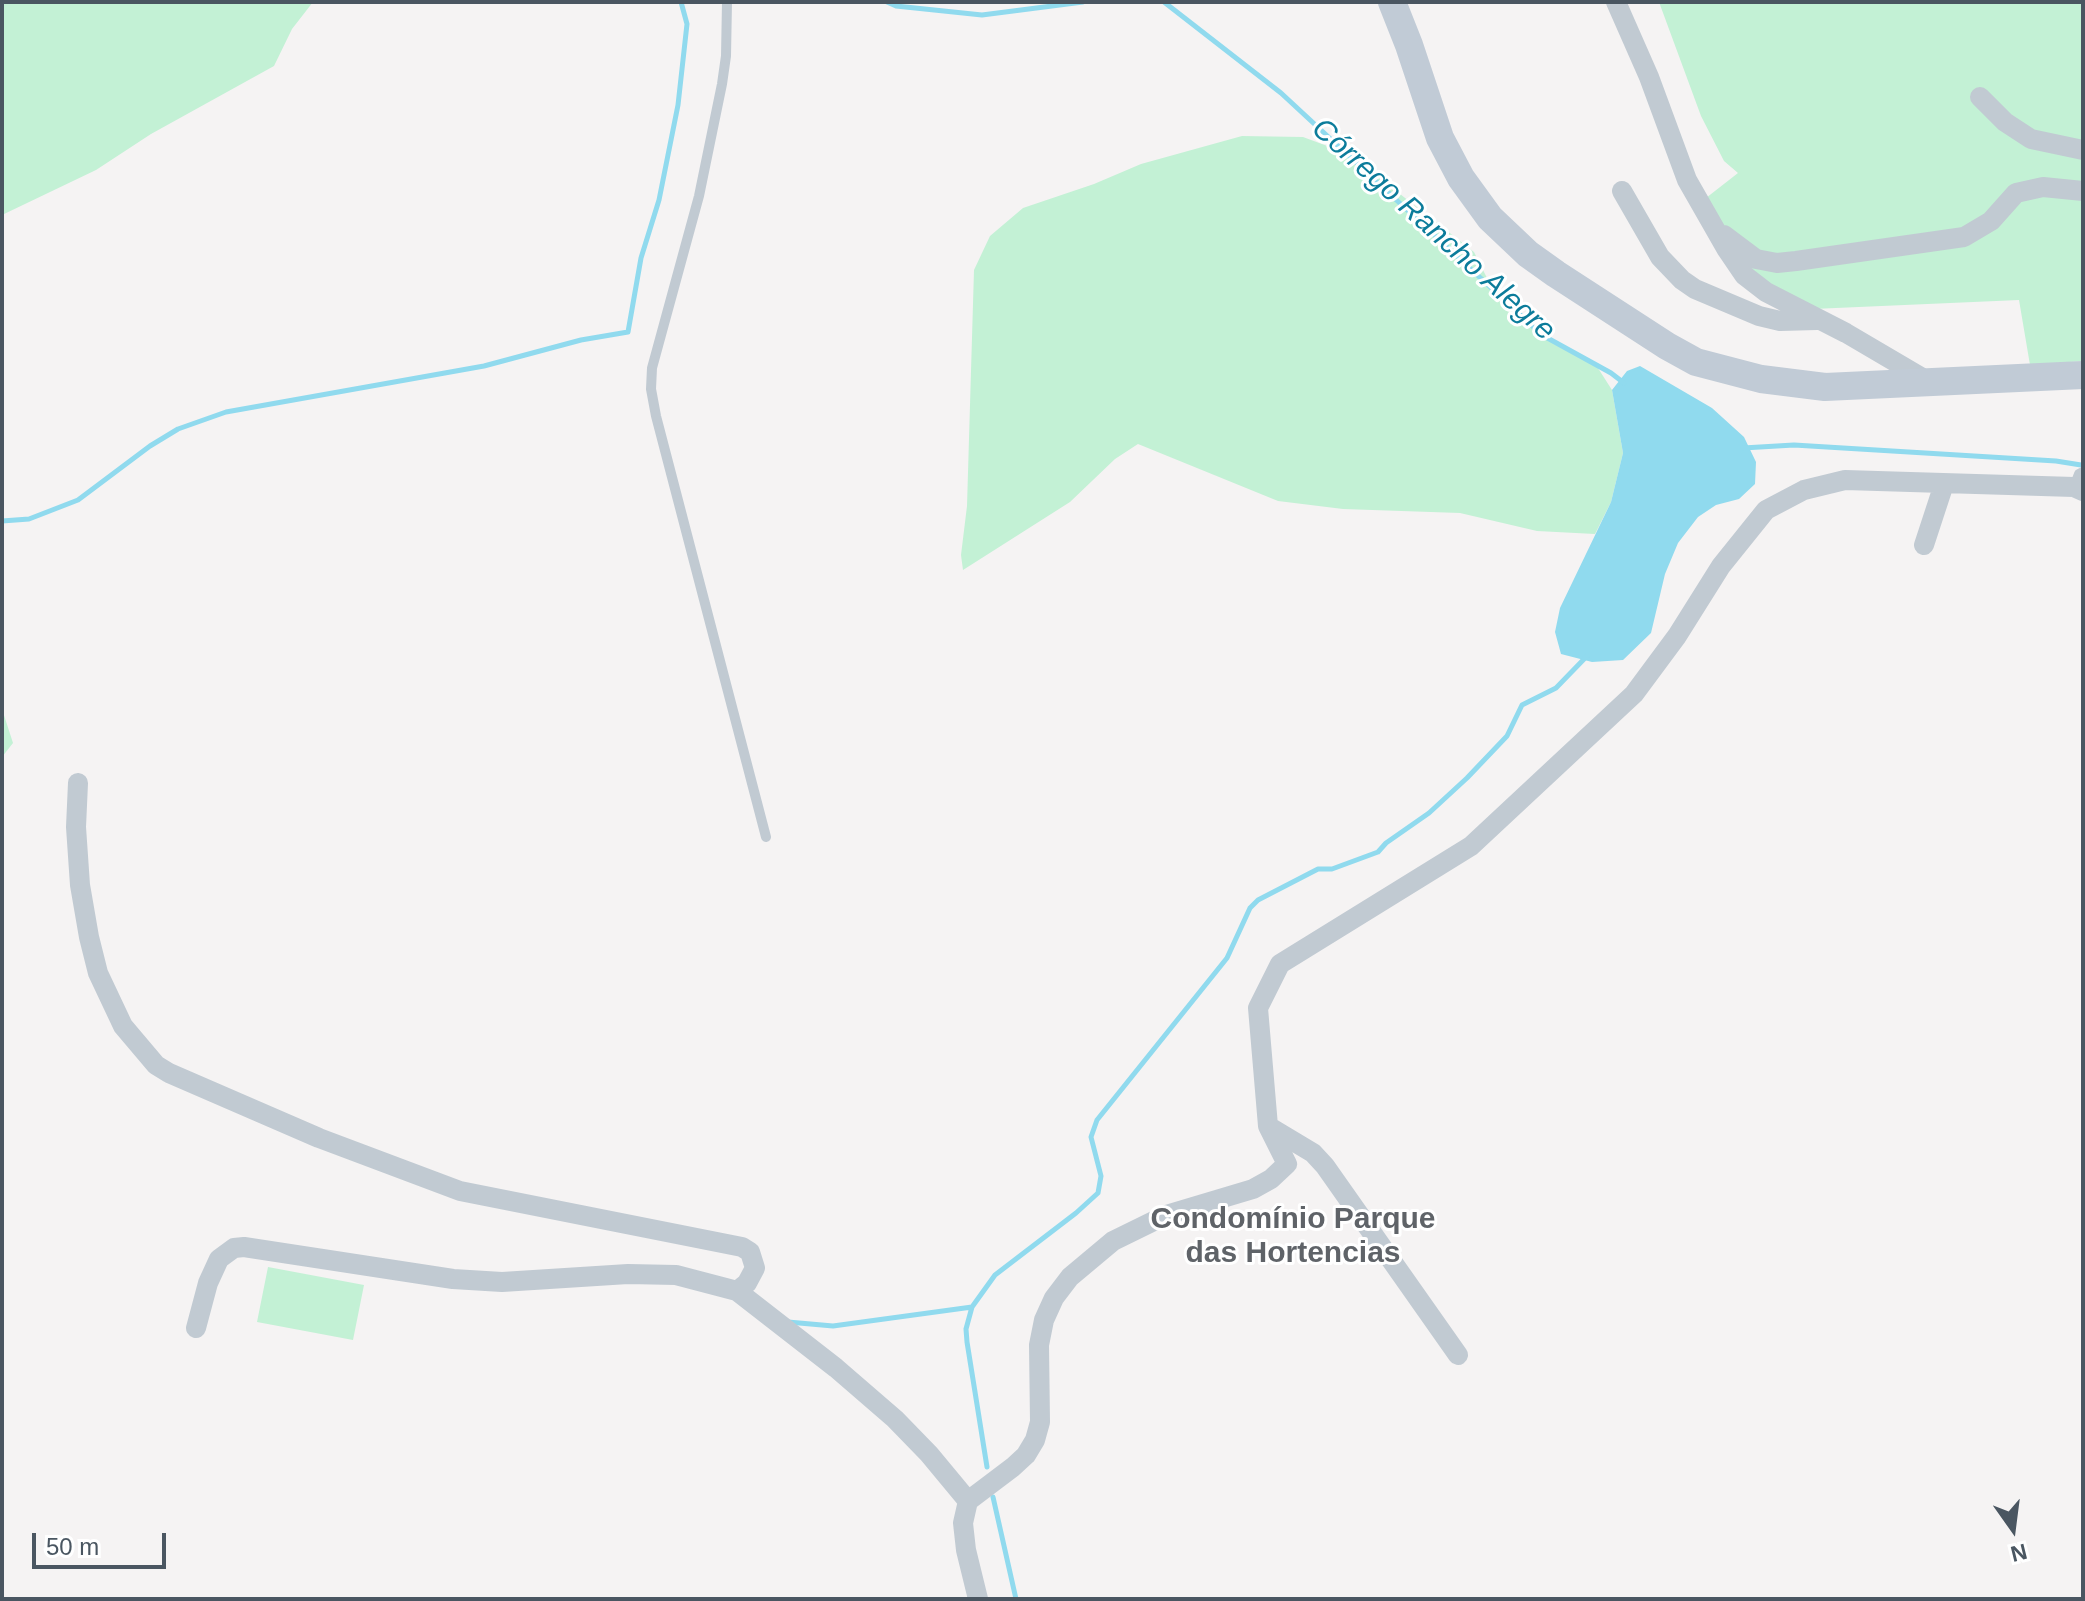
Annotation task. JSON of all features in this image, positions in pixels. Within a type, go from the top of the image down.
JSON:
[{"type":"street","points":[[1392,2],[1440,138],[1461,178],[1490,218],[1546,268],[1696,362],[1792,384],[1825,387],[2083,375]]},
{"type":"street","points":[[1616,2],[1649,77],[1687,180],[1744,275],[1766,292],[1926,380]]},
{"type":"street","points":[[1980,97],[2005,122],[2031,139],[2083,150]]},
{"type":"street","points":[[1717,229],[1756,259],[1777,263],[1964,237],[1991,221],[2016,193],[2043,187],[2083,191]]},
{"type":"street","points":[[1622,191],[1660,257],[1695,289],[1759,316],[1780,321],[1819,320]]},
{"type":"street","points":[[978,1599],[963,1523],[968,1501],[1013,1467],[1026,1455],[1035,1440],[1040,1422],[1039,1345],[1044,1320],[1054,1298],[1070,1277],[1113,1241],[1166,1215],[1253,1189],[1271,1179],[1287,1164],[1268,1126],[1258,1008],[1280,964],[1471,846],[1634,694],[1677,636],[1721,566],[1766,510],[1804,490],[1845,480],[1944,484],[2080,483]]},
{"type":"street","points":[[1924,545],[1944,484]]},
{"type":"street","points":[[78,783],[76,827],[80,885],[98,973],[123,1026],[156,1065],[319,1138],[460,1191],[742,1247],[750,1252],[755,1268],[747,1283],[737,1291]]},
{"type":"street","points":[[1268,1126],[1313,1153],[1325,1166],[1458,1355]]},
{"type":"street","points":[[196,1328],[208,1283],[219,1259],[234,1248],[453,1279],[502,1282],[676,1275],[737,1291],[874,1400],[929,1454],[968,1501]]},
{"type":"lane","points":[[727,2],[722,84],[699,196],[652,368],[651,389],[766,837]]},
{"type":"green space","points":[[2,2],[313,2],[292,29],[274,66],[151,134],[96,170],[2,215]]},
{"type":"green space","points":[[1659,2],[2083,2],[2083,361],[2030,365],[2019,300],[1813,309],[1742,270],[1706,198],[1738,173],[1724,161],[1701,116]]},
{"type":"green space","points":[[1242,136],[1303,137],[1349,154],[1474,252],[1487,278],[1512,309],[1537,331],[1596,365],[1612,390],[1623,453],[1611,502],[1595,534],[1537,531],[1460,513],[1343,509],[1278,501],[1138,444],[1115,459],[1070,502],[963,570],[961,555],[967,506],[974,270],[990,236],[1023,208],[1141,164]]},
{"type":"green space","points":[[2,709],[13,743],[2,757]]},
{"type":"green space","points":[[268,1267],[364,1285],[353,1340],[257,1322]]},
{"type":"water","points":[[1640,366],[1712,408],[1744,437],[1756,462],[1755,484],[1739,499],[1716,505],[1698,517],[1678,543],[1665,574],[1651,633],[1623,660],[1592,662],[1561,654],[1555,632],[1560,608],[1611,502],[1623,453],[1612,390],[1627,371]]},
{"type":"waterway","points":[[2,521],[29,519],[78,500],[178,429],[226,412],[484,366],[581,340],[628,332],[641,258],[659,200],[678,105],[687,24],[681,2]]},
{"type":"waterway","name":"Córrego Rancho Alegre","points":[[887,2],[896,6],[982,15],[1083,2]]},
{"type":"waterway","name":"Córrego Rancho Alegre","points":[[1164,2],[1281,93],[1542,335],[1624,383]]},
{"type":"waterway","points":[[1743,448],[1794,445],[2081,465]]},
{"type":"waterway","name":"Córrego Rancho Alegre","points":[[987,1467],[967,1342],[966,1329],[972,1307],[995,1275],[1098,1193],[1101,1176],[1091,1137],[1097,1120],[1227,958],[1250,908],[1258,900],[1318,869],[1332,869],[1378,852],[1429,813],[1467,778],[1507,736],[1522,705],[1556,688],[1587,656]]},
{"type":"waterway","points":[[788,1322],[833,1326],[972,1307]]},
{"type":"waterway","name":"Córrego Rancho Alegre","points":[[993,1497],[1016,1599]]},
{"type":"district","name":"Condomínio Parque das Hortencias","points":[[1293,1237]]}]
